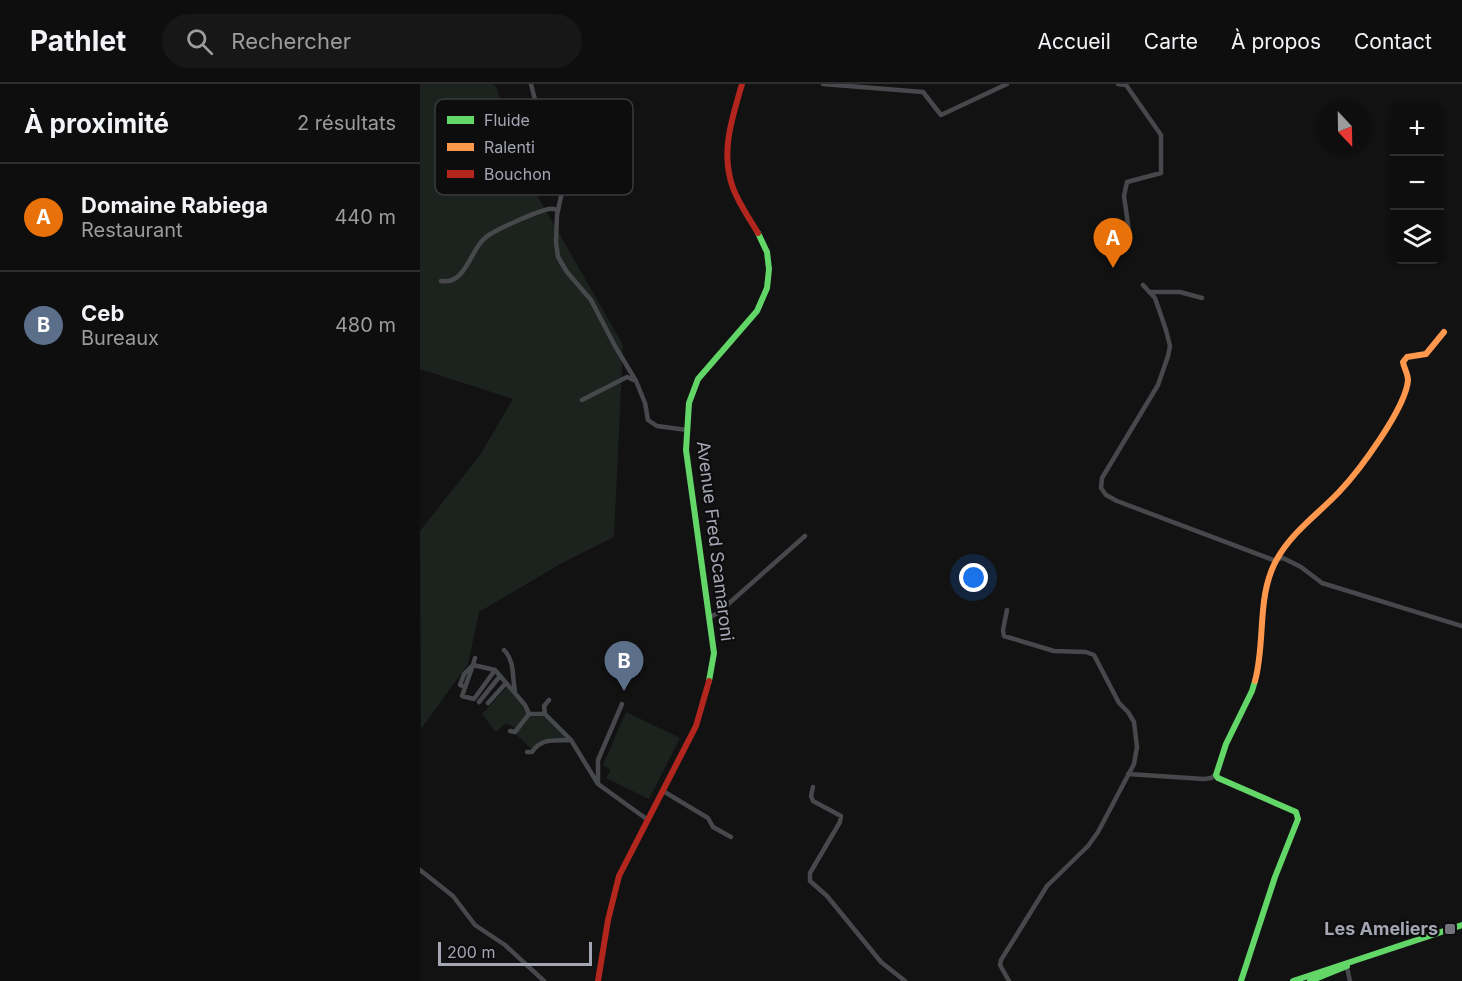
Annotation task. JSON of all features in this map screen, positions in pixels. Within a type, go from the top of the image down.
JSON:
[{"type":"main road","name":"Avenue Fred Scamaroni","points":[[598,981],[608,920],[619,876],[696,726],[705,699],[714,653],[686,450],[689,403],[698,379],[757,311],[764,299],[769,279],[768,257],[764,242],[732,185],[728,170],[727,143],[742,84]]},
{"type":"main road","points":[[1240,981],[1275,877],[1298,819],[1296,812],[1218,778],[1216,775],[1252,690],[1266,592],[1276,560],[1285,544],[1340,491],[1374,447],[1396,413],[1408,377],[1403,362],[1407,357],[1426,354],[1444,332]]},
{"type":"main road","points":[[1293,981],[1462,925]]},
{"type":"main road","points":[[1310,981],[1346,965]]},
{"type":"street","points":[[531,84],[535,99]]},
{"type":"street","points":[[823,84],[923,92],[941,115],[1007,84]]},
{"type":"street","points":[[1118,84],[1126,85],[1161,135],[1161,173],[1127,182],[1124,196],[1130,238]]},
{"type":"street","points":[[561,195],[556,242],[558,257],[567,273],[591,300],[636,381],[645,403],[648,420],[657,426],[687,430]]},
{"type":"street","points":[[441,281],[447,282],[458,275],[469,263],[484,239],[493,232],[548,209],[558,210]]},
{"type":"street","points":[[1143,285],[1155,298],[1170,346],[1158,385],[1102,478],[1101,488],[1106,495],[1276,560],[1283,558],[1302,567],[1322,583],[1462,626]]},
{"type":"street","points":[[1149,292],[1180,292],[1202,298]]},
{"type":"street","points":[[582,400],[627,377],[636,381]]},
{"type":"street","points":[[710,617],[718,613],[805,536]]},
{"type":"street","points":[[1007,610],[1004,636],[1054,651],[1086,652],[1097,658],[1105,679],[1134,722],[1137,747],[1134,764],[1098,832],[1088,846],[1047,886],[1000,960],[1009,981]]},
{"type":"street","points":[[504,650],[508,653],[514,672],[515,694]]},
{"type":"street","points":[[475,658],[462,696],[474,699],[495,670]]},
{"type":"street","points":[[473,665],[495,670],[525,705],[529,714]]},
{"type":"street","points":[[479,702],[500,676]]},
{"type":"street","points":[[488,703],[506,683]]},
{"type":"street","points":[[549,700],[544,706],[545,714],[571,740],[598,784],[648,820]]},
{"type":"street","points":[[598,784],[598,760],[622,704]]},
{"type":"street","points":[[529,714],[545,714]]},
{"type":"street","points":[[510,731],[515,732],[529,714]]},
{"type":"street","points":[[527,752],[532,752],[537,744],[551,739],[571,740]]},
{"type":"street","points":[[1128,774],[1204,779],[1216,775]]},
{"type":"street","points":[[813,787],[811,796],[813,801],[841,816],[840,822],[810,873],[810,882],[827,896],[881,962],[905,981]]},
{"type":"street","points":[[663,791],[708,818],[713,827],[730,837]]},
{"type":"street","points":[[420,870],[453,896],[475,925],[506,945],[544,981]]},
{"type":"street","points":[[1346,965],[1350,981]]},
{"type":"shaded area","points":[[420,84],[493,84],[500,99],[435,99],[435,195],[537,195],[623,345],[614,537],[562,563],[479,612],[468,664],[421,729],[420,531],[480,455],[513,399],[420,369]]},
{"type":"shaded area","points":[[507,687],[523,706],[526,714],[515,728],[506,723],[496,732],[482,714]]},
{"type":"shaded area","points":[[626,712],[680,738],[649,799],[606,778],[611,770],[603,765]]},
{"type":"shaded area","points":[[530,717],[545,717],[567,738],[543,740],[531,749],[516,734]]},
{"type":"traffic: fast","points":[[709,681],[714,653],[686,450],[689,403],[698,379],[757,311],[767,288],[769,269],[767,252],[758,233]]},
{"type":"traffic: fast","points":[[1241,981],[1275,877],[1298,819],[1296,812],[1218,778],[1216,775],[1226,744],[1255,681]]},
{"type":"traffic: fast","points":[[1293,981],[1462,925]]},
{"type":"traffic: fast","points":[[1310,981],[1347,966]]},
{"type":"traffic: slow","points":[[1255,681],[1266,588],[1277,559],[1298,532],[1348,482],[1391,422],[1408,380],[1403,362],[1407,357],[1426,354],[1444,332]]},
{"type":"traffic: jam","points":[[742,84],[727,149],[729,175],[735,194],[758,233]]},
{"type":"traffic: jam","points":[[598,981],[608,920],[619,876],[696,726],[709,681]]},
{"type":"place","name":"Domaine Rabiega","points":[[1113,268]]},
{"type":"place","name":"Ceb","points":[[624,691]]},
{"type":"place","name":"Les Ameliers","points":[[1450,929]]}]
